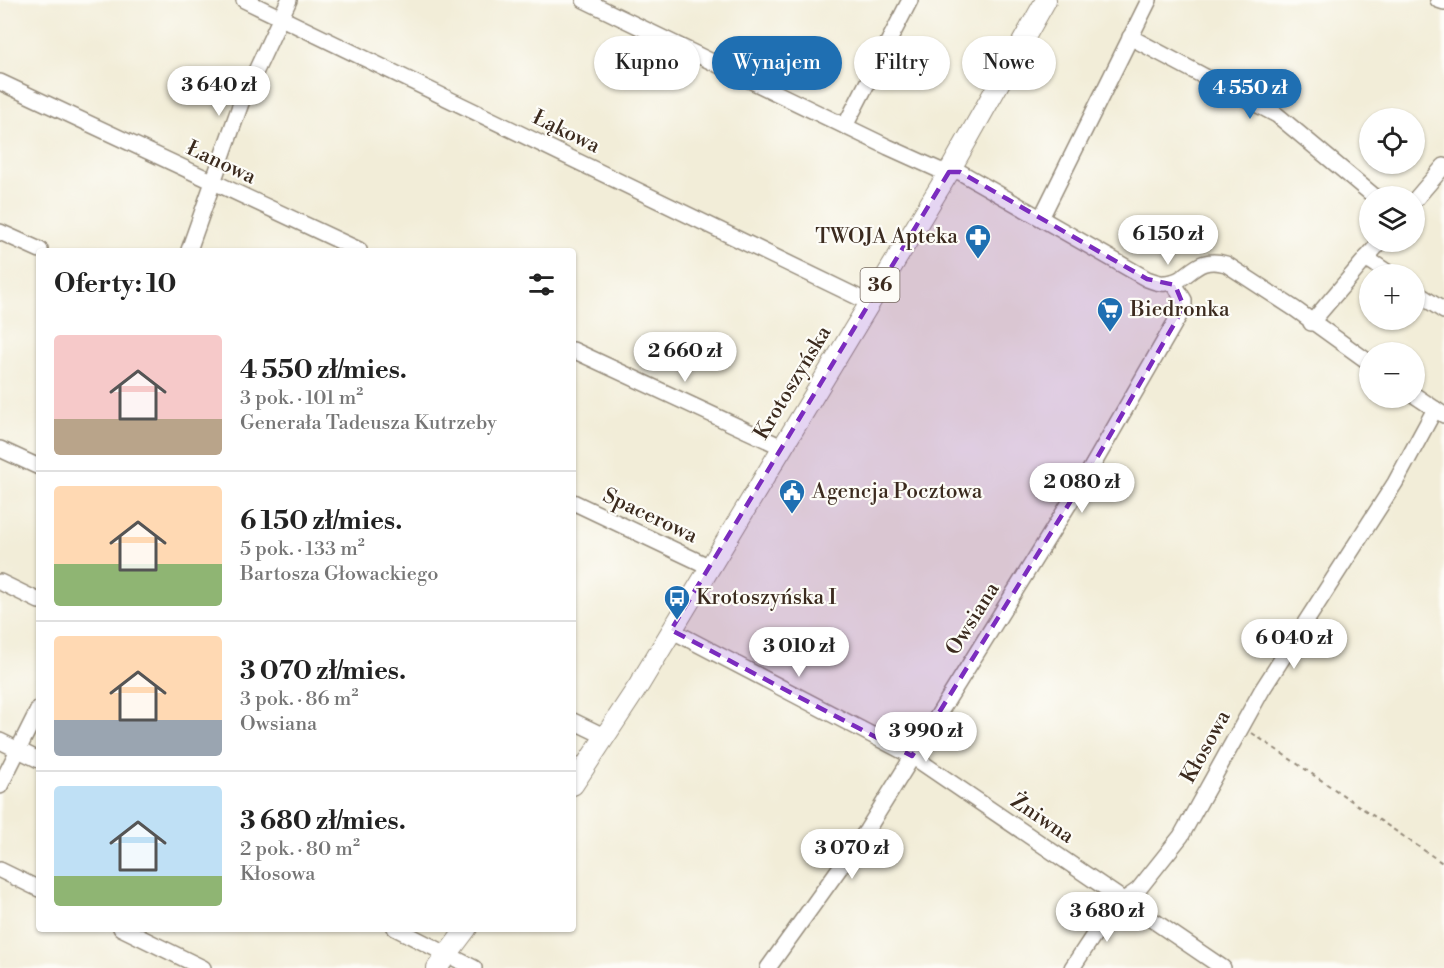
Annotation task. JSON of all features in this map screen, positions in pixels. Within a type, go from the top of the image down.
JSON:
[{"type":"main road","name":"Krotoszyńska","points":[[576,781],[606,737],[949,172],[1046,0]]},
{"type":"main road","points":[[442,961],[463,932]]},
{"type":"street","name":"Łąkowa","points":[[244,0],[870,303]]},
{"type":"street","points":[[190,248],[241,103],[289,0]]},
{"type":"street","points":[[584,0],[932,167],[949,172],[960,172],[1147,279],[1162,283],[1173,282],[1205,262],[1215,261],[1226,264],[1295,309],[1311,323],[1359,356]]},
{"type":"street","points":[[845,126],[910,0]]},
{"type":"street","points":[[1041,218],[1149,0]]},
{"type":"street","points":[[1438,0],[1444,2]]},
{"type":"street","points":[[1130,38],[1277,115],[1362,186]]},
{"type":"street","name":"Łanowa","points":[[0,82],[354,248]]},
{"type":"street","points":[[1425,188],[1444,166]]},
{"type":"street","points":[[0,232],[36,248]]},
{"type":"street","points":[[1311,323],[1371,252]]},
{"type":"street","points":[[1365,258],[1374,264]]},
{"type":"street","name":"Owsiana","points":[[768,968],[867,830],[1090,470],[1184,307],[1184,300],[1173,282]]},
{"type":"street","points":[[1425,298],[1444,311]]},
{"type":"street","points":[[576,351],[782,447]]},
{"type":"street","points":[[1425,402],[1440,412]]},
{"type":"street","name":"Kłosowa","points":[[1072,968],[1111,909],[1138,890],[1181,836],[1283,655],[1440,412]]},
{"type":"street","points":[[0,449],[36,466]]},
{"type":"street","name":"Spacerowa","points":[[576,503],[710,567]]},
{"type":"street","points":[[0,582],[36,600]]},
{"type":"street","name":"Żniwna","points":[[671,630],[912,756],[1223,968]]},
{"type":"street","points":[[0,786],[36,714]]},
{"type":"street","points":[[576,722],[606,737]]},
{"type":"street","points":[[0,741],[36,759]]},
{"type":"street","points":[[0,870],[36,888]]},
{"type":"street","points":[[129,932],[203,968]]},
{"type":"street","points":[[400,932],[442,961],[474,968]]},
{"type":"path","points":[[1242,726],[1444,864]]},
{"type":"highlighted area","points":[[949,172],[960,172],[1147,279],[1175,285],[1184,307],[1090,470],[912,756],[671,630]]},
{"type":"place","name":"TWOJA Apteka","points":[[978,260]]},
{"type":"place","name":"Biedronka","points":[[1110,333]]},
{"type":"place","name":"Agencja Pocztowa","points":[[792,515]]},
{"type":"place","name":"Krotoszyńska I","points":[[677,621]]}]
